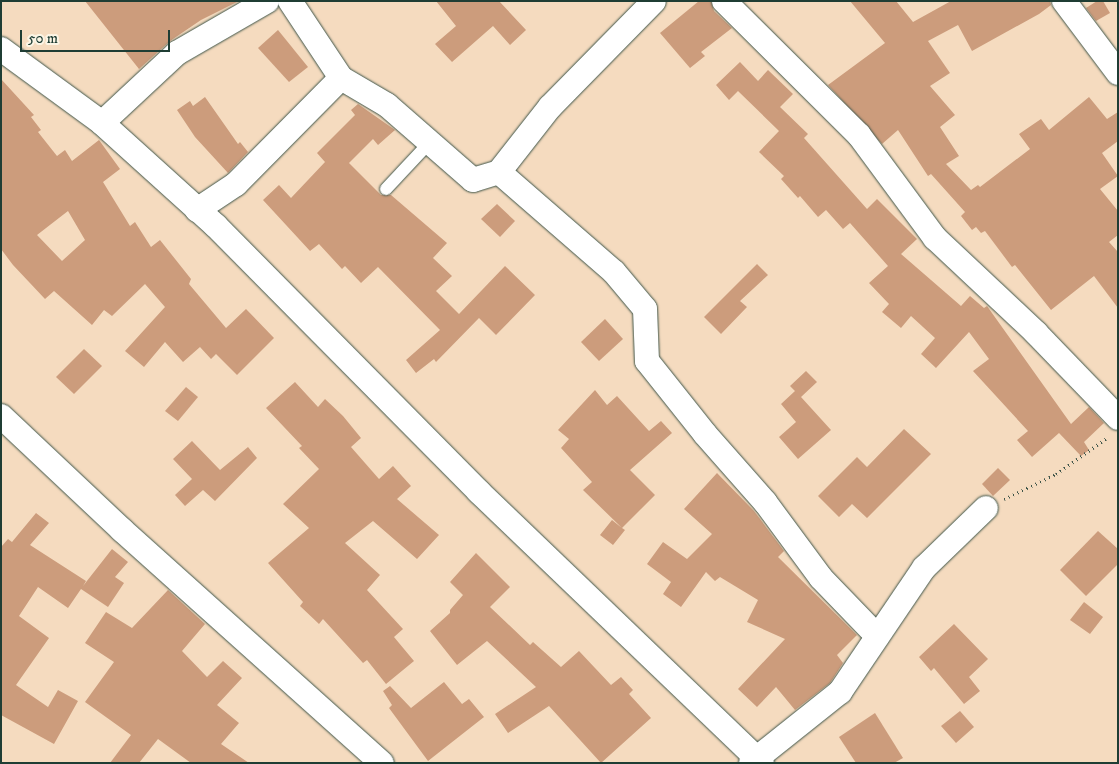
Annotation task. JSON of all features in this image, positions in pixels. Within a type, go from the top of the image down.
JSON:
[{"type":"street","points":[[102,122],[177,54],[267,1]]},
{"type":"street","points":[[290,1],[341,78],[388,105],[429,144],[474,180],[499,172],[550,107],[654,1]]},
{"type":"street","points":[[724,1],[859,135],[935,238],[1036,333],[1114,427]]},
{"type":"street","points":[[1064,1],[1118,73]]},
{"type":"street","points":[[1,49],[102,122],[197,210],[479,492],[757,761],[840,692],[924,568],[986,508]]},
{"type":"street","points":[[197,210],[236,184],[341,78]]},
{"type":"street","points":[[499,172],[614,272],[645,309],[647,361],[705,434],[765,502],[821,578],[877,636]]},
{"type":"street","points":[[1,416],[122,530],[382,763]]},
{"type":"lane","points":[[386,189],[429,144]]},
{"type":"path","points":[[986,508],[1056,474],[1114,427]]},
{"type":"building","points":[[85,1],[239,1],[201,20],[170,41],[139,69]]},
{"type":"building","points":[[436,1],[499,1],[526,30],[510,45],[493,26],[452,62],[435,44],[456,26]]},
{"type":"building","points":[[699,1],[711,1],[714,11],[732,28],[701,52],[705,56],[690,68],[660,33]]},
{"type":"building","points":[[850,1],[896,1],[913,22],[951,1],[1050,1],[1051,5],[1039,14],[972,51],[958,25],[928,41],[950,73],[930,86],[955,115],[940,127],[959,156],[946,164],[971,190],[978,185],[980,187],[1030,149],[1019,134],[1041,119],[1049,130],[1089,97],[1107,119],[1118,112],[1118,141],[1102,153],[1118,176],[1100,189],[1118,211],[1118,235],[1109,242],[1118,252],[1118,308],[1094,276],[1051,310],[1015,265],[1012,267],[985,231],[981,233],[976,227],[972,230],[961,216],[965,212],[931,174],[928,176],[898,130],[882,144],[828,85],[885,43]]},
{"type":"building","points":[[1097,1],[1103,1],[1110,13],[1096,21],[1086,8]]},
{"type":"building","points":[[278,30],[308,67],[289,82],[258,48]]},
{"type":"building","points":[[740,62],[758,81],[768,70],[793,94],[780,107],[808,134],[804,138],[867,209],[877,199],[917,239],[901,254],[961,306],[970,296],[984,308],[987,306],[1071,424],[1089,407],[1104,423],[1084,442],[1089,450],[1081,456],[1059,433],[1032,457],[1017,440],[1028,431],[973,371],[989,359],[969,332],[936,368],[921,354],[935,338],[911,316],[901,328],[882,312],[889,304],[869,283],[888,266],[850,223],[843,229],[826,210],[818,217],[800,196],[798,198],[781,179],[784,176],[759,152],[779,131],[738,91],[729,100],[716,85]]},
{"type":"building","points":[[1,79],[34,115],[31,117],[41,130],[38,132],[57,156],[65,150],[72,161],[99,140],[120,169],[103,182],[130,226],[135,222],[151,247],[160,240],[191,279],[189,284],[226,328],[246,309],[274,338],[237,375],[216,354],[211,359],[200,347],[183,362],[165,342],[144,367],[125,351],[165,307],[145,284],[112,316],[104,310],[92,325],[54,291],[45,299],[13,265],[1,249]],"holes":[[[68,211],[85,240],[62,261],[37,235]]]},
{"type":"building","points":[[205,97],[238,144],[240,142],[248,152],[228,173],[195,137],[177,110],[190,101],[193,106]]},
{"type":"building","points":[[358,104],[395,130],[378,145],[373,139],[349,163],[381,195],[391,195],[447,243],[433,258],[452,276],[436,291],[459,314],[505,266],[535,295],[496,335],[479,318],[436,362],[434,359],[416,373],[406,360],[440,330],[378,267],[361,283],[345,266],[342,269],[319,244],[310,251],[263,200],[279,185],[291,198],[325,162],[317,153],[355,115],[351,110]]},
{"type":"building","points":[[497,204],[515,221],[500,237],[481,219]]},
{"type":"building","points":[[757,264],[768,275],[740,301],[747,307],[721,334],[704,317]]},
{"type":"building","points":[[605,319],[623,339],[599,361],[581,342]]},
{"type":"building","points":[[84,349],[102,366],[74,394],[56,377]]},
{"type":"building","points":[[806,371],[817,382],[801,397],[831,430],[798,459],[779,437],[796,422],[781,404],[795,391],[790,386]]},
{"type":"building","points":[[295,382],[318,407],[325,399],[343,416],[361,438],[351,447],[379,479],[393,466],[411,486],[397,499],[439,535],[417,559],[373,521],[345,543],[380,575],[367,590],[403,629],[394,637],[414,661],[386,684],[367,660],[363,663],[323,619],[319,624],[300,606],[303,602],[268,563],[309,528],[283,504],[319,469],[299,448],[302,446],[266,408]]},
{"type":"building","points":[[186,387],[198,397],[178,421],[165,411]]},
{"type":"building","points":[[595,390],[607,405],[617,396],[649,431],[661,421],[672,433],[630,470],[655,495],[622,528],[583,490],[592,482],[561,448],[569,439],[558,430]]},
{"type":"building","points":[[904,429],[931,454],[867,518],[852,504],[839,517],[818,496],[857,457],[867,467]]},
{"type":"building","points":[[192,441],[220,470],[248,447],[257,458],[215,501],[203,490],[185,506],[175,495],[192,479],[173,459]]},
{"type":"building","points":[[998,468],[1010,480],[993,496],[982,484]]},
{"type":"building","points":[[717,473],[754,511],[784,551],[778,557],[857,635],[837,655],[843,663],[830,683],[795,710],[776,687],[757,707],[738,689],[785,639],[747,622],[758,600],[720,577],[715,581],[706,572],[681,607],[663,594],[671,582],[647,564],[663,542],[687,559],[712,534],[684,509]]},
{"type":"building","points":[[36,513],[49,523],[30,545],[86,581],[83,586],[112,549],[128,562],[115,577],[124,583],[108,607],[81,589],[68,608],[38,587],[19,616],[49,638],[16,685],[48,707],[58,690],[78,701],[54,744],[1,715],[1,547],[8,539],[12,542]]},
{"type":"building","points":[[612,520],[625,530],[613,545],[600,535]]},
{"type":"building","points":[[1098,531],[1118,549],[1118,564],[1086,596],[1060,570]]},
{"type":"building","points":[[476,553],[510,587],[490,607],[530,645],[533,642],[561,667],[579,651],[611,685],[621,677],[633,690],[629,694],[651,718],[601,763],[549,706],[508,733],[495,714],[536,687],[487,641],[457,665],[430,631],[450,613],[450,610],[463,595],[450,582]]},
{"type":"building","points":[[168,590],[205,624],[182,651],[207,677],[223,661],[242,678],[217,705],[239,723],[221,744],[249,763],[191,763],[158,739],[139,763],[110,763],[131,735],[85,702],[114,662],[85,643],[106,612],[132,628]]},
{"type":"building","points":[[1084,602],[1103,617],[1090,634],[1070,620]]},
{"type":"building","points":[[954,624],[988,659],[969,677],[980,691],[964,704],[934,668],[931,671],[919,657]]},
{"type":"building","points":[[444,682],[462,704],[469,699],[484,717],[428,761],[389,708],[392,705],[383,691],[390,686],[411,708]]},
{"type":"building","points":[[960,711],[974,727],[956,743],[941,726]]},
{"type":"building","points":[[875,713],[903,758],[894,763],[856,763],[839,737]]}]
